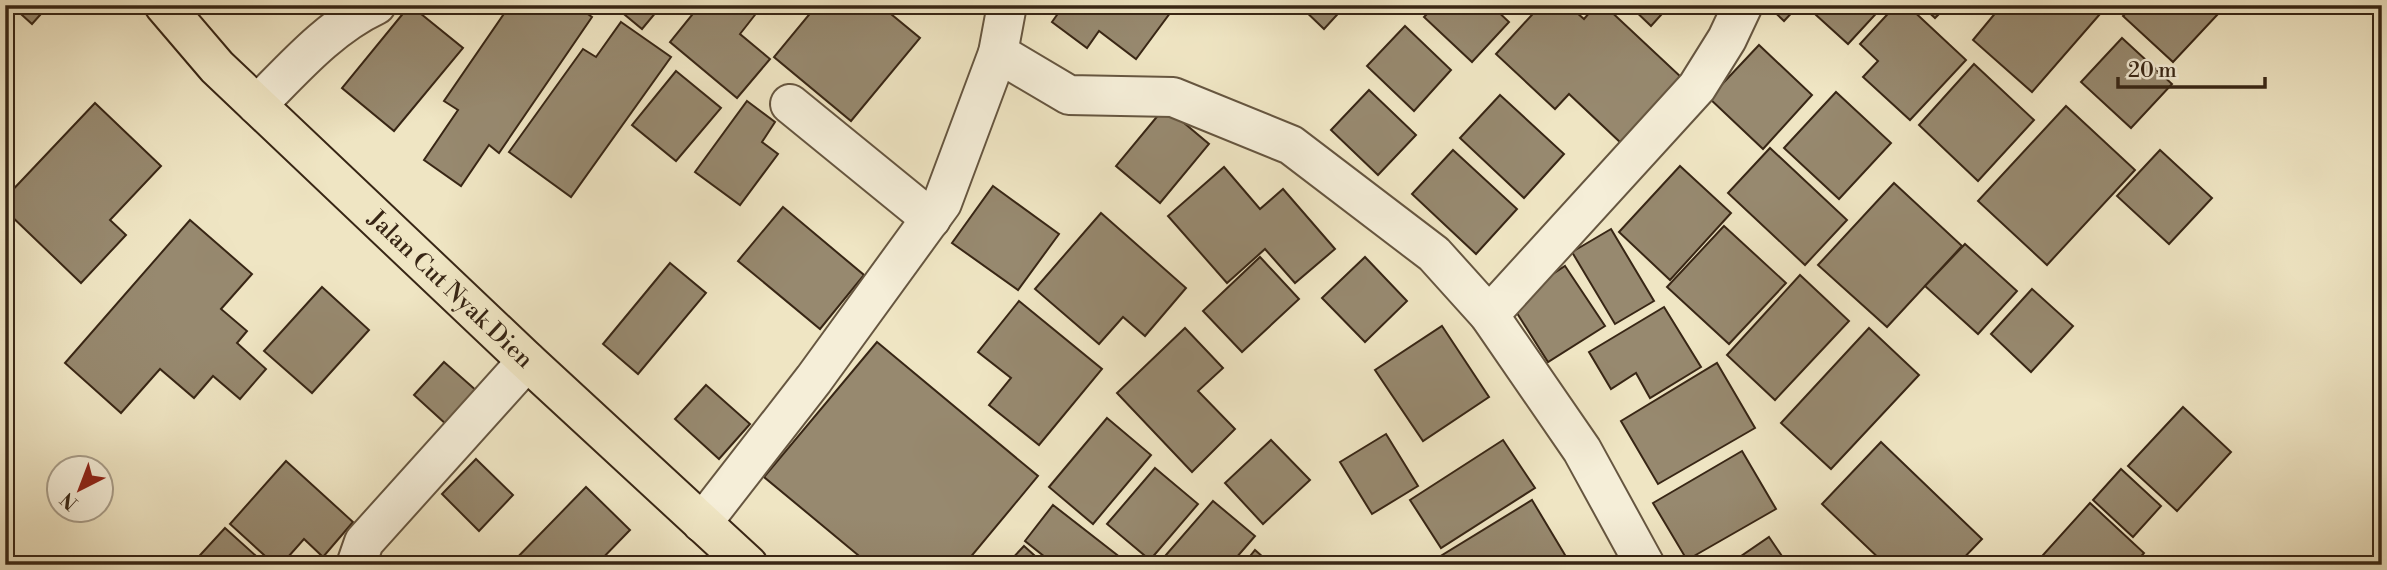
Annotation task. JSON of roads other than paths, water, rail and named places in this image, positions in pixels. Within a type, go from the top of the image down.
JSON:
[{"type":"highway","name":"Jalan Cut Nyak Dien","points":[[164,5],[217,67],[527,361],[748,565]]},
{"type":"street","points":[[257,105],[337,29],[357,14],[376,5]]},
{"type":"street","points":[[702,523],[814,379],[942,203],[998,53],[1007,5]]},
{"type":"street","points":[[1489,315],[1697,87],[1727,39],[1743,5]]},
{"type":"street","points":[[998,53],[1069,95],[1173,97],[1290,145],[1434,254],[1489,315],[1582,450],[1645,565]]},
{"type":"street","points":[[790,104],[931,219]]},
{"type":"street","points":[[356,565],[364,542],[527,361]]}]
